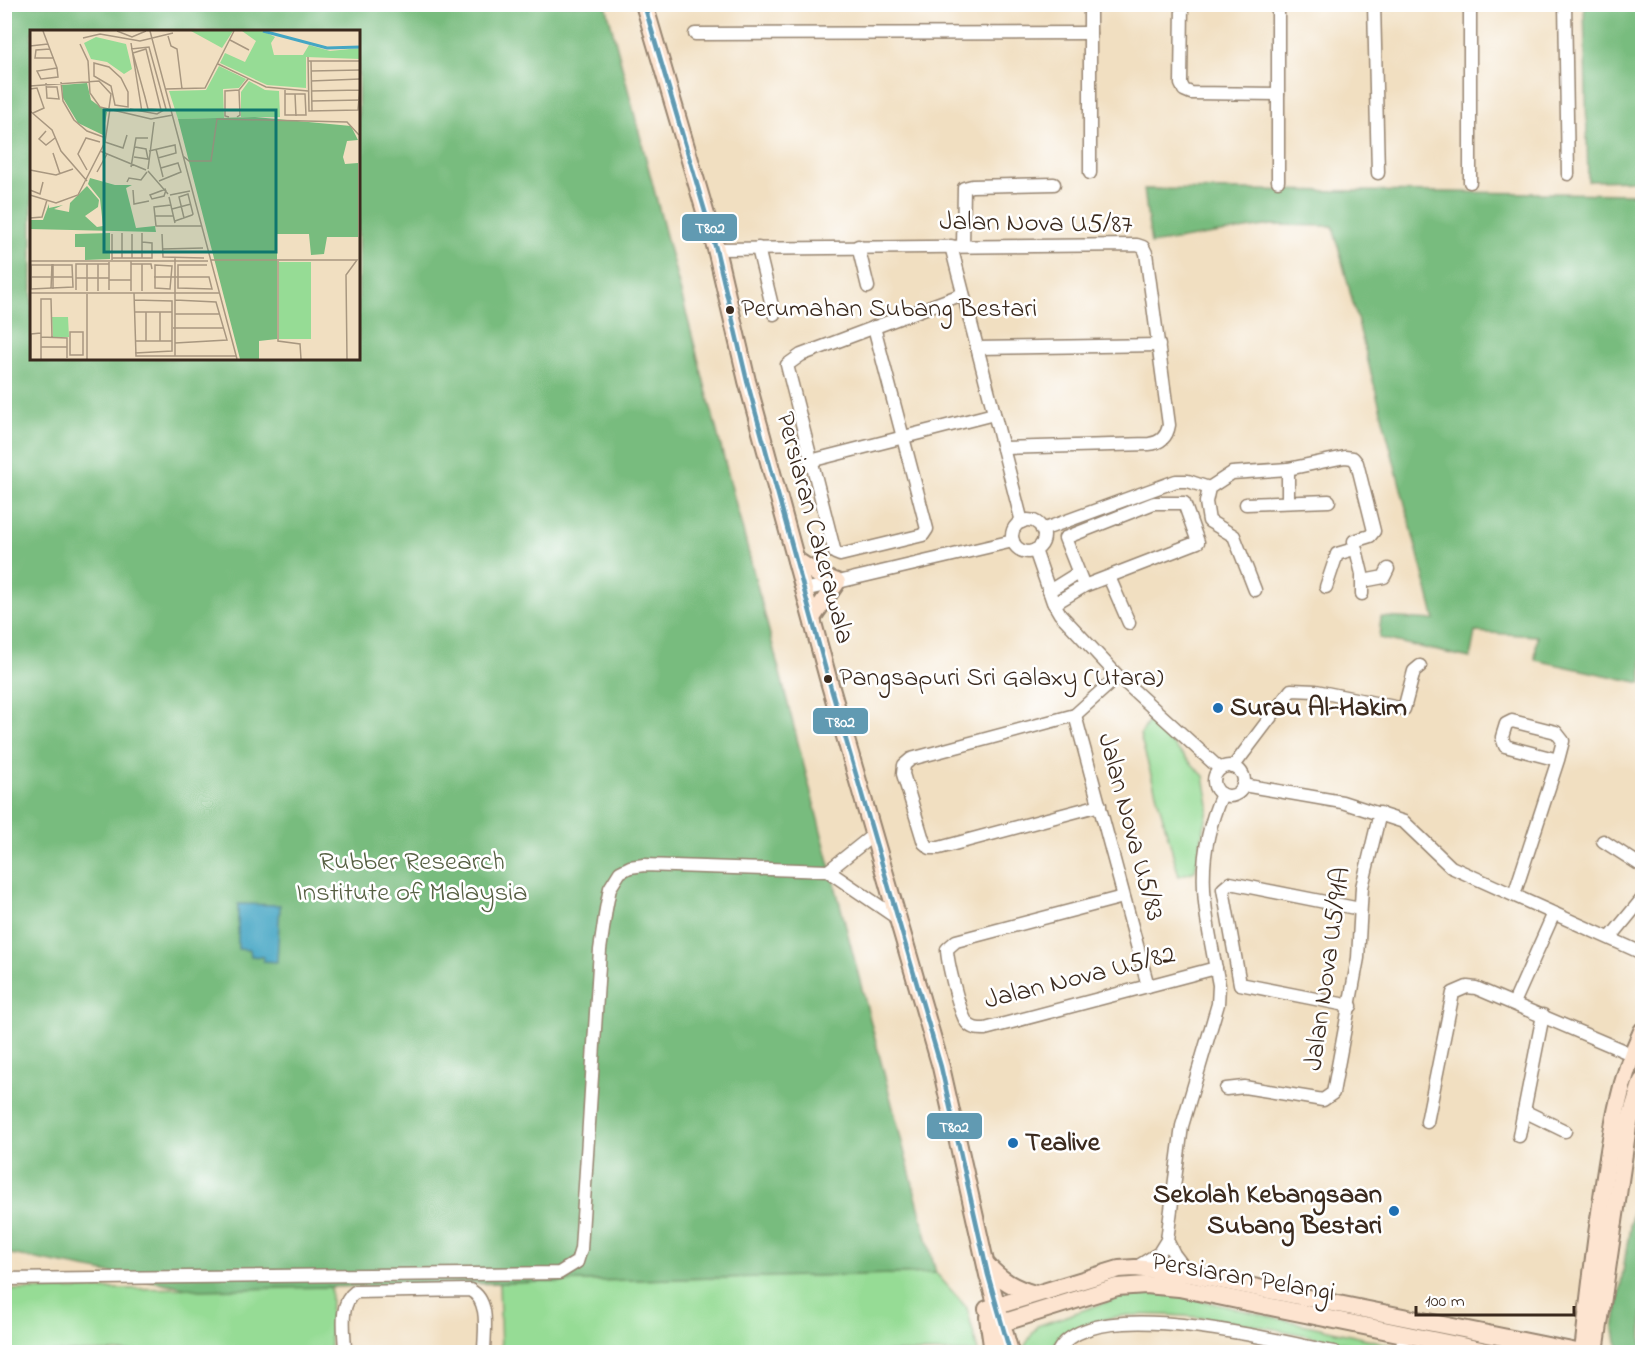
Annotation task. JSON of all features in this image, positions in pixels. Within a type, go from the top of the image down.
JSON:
[{"type":"street","name":"Persiaran Cakerawala","points":[[644,4],[716,249],[747,381],[804,590],[945,1082],[988,1269],[996,1325],[993,1353]]},
{"type":"street","points":[[1090,4],[1090,173]]},
{"type":"street","points":[[1182,4],[1181,84],[1184,90],[1191,93],[1278,94]]},
{"type":"street","points":[[1278,4],[1278,181]]},
{"type":"street","points":[[1374,4],[1378,173]]},
{"type":"street","points":[[1470,4],[1470,182]]},
{"type":"street","points":[[1565,4],[1568,174]]},
{"type":"street","points":[[695,34],[1090,33]]},
{"type":"street","points":[[1022,522],[963,294],[957,246],[964,188],[1054,184]]},
{"type":"street","name":"Jalan Nova U5/87","points":[[716,249],[1140,245],[1146,253],[1168,425],[1167,433],[1161,440],[1149,444],[1003,448]]},
{"type":"street","points":[[858,246],[868,287]]},
{"type":"street","points":[[758,248],[774,314]]},
{"type":"street","points":[[874,327],[926,533],[845,556],[835,553],[787,366],[801,355],[874,327],[963,294]]},
{"type":"street","points":[[977,348],[1158,345]]},
{"type":"street","points":[[810,461],[994,414]]},
{"type":"street","points":[[1255,590],[1237,539],[1209,521],[1206,502],[1209,488],[1232,473],[1288,469],[1346,458],[1353,459],[1357,463],[1374,531],[1370,536],[1354,541],[1363,581],[1362,594]]},
{"type":"street","points":[[1288,469],[1288,502]]},
{"type":"street","points":[[1042,530],[1151,488],[1176,481],[1188,481],[1209,488]]},
{"type":"street","points":[[1246,504],[1329,501]]},
{"type":"street","points":[[1054,604],[1084,586],[1198,542],[1184,503],[1154,503],[1065,538],[1084,586]]},
{"type":"street","points":[[1031,521],[1042,530],[1042,544],[1035,550],[1019,550],[1013,541],[1012,532],[1022,522],[1031,521]]},
{"type":"street","points":[[804,590],[1013,541]]},
{"type":"street","points":[[1326,587],[1337,554],[1354,549]]},
{"type":"street","points":[[1035,550],[1054,604],[1118,676],[1226,768],[1241,772],[1243,786],[1235,795],[1222,794],[1214,784],[1216,774],[1226,768],[1291,690],[1316,691],[1404,709],[1414,671],[1420,666]]},
{"type":"street","points":[[796,560],[819,575],[837,582]]},
{"type":"street","points":[[1363,581],[1384,577],[1388,569]]},
{"type":"street","points":[[1049,591],[1078,573]]},
{"type":"street","points":[[1108,577],[1129,623]]},
{"type":"street","points":[[812,618],[837,582]]},
{"type":"street","points":[[1100,805],[939,848],[930,848],[924,843],[903,774],[904,765],[911,759],[1075,715],[1118,676]]},
{"type":"street","name":"Jalan Nova U5/83","points":[[1075,715],[1148,986]]},
{"type":"street","points":[[1514,895],[1558,760],[1563,741],[1560,734],[1512,721],[1506,724],[1502,737],[1505,746],[1558,760]]},
{"type":"street","points":[[1243,786],[1342,802],[1404,822],[1451,867],[1642,953]]},
{"type":"street","points":[[1135,1268],[1159,1253],[1167,1240],[1182,1126],[1213,1029],[1218,1004],[1216,968],[1202,875],[1206,840],[1222,794]]},
{"type":"street","name":"Jalan Nova U5/91A","points":[[1226,1089],[1244,1087],[1317,1100],[1327,1099],[1333,1093],[1351,1006],[1366,868],[1380,813]]},
{"type":"street","points":[[828,871],[873,835]]},
{"type":"street","points":[[1603,841],[1642,866]]},
{"type":"street","points":[[4,1279],[559,1273],[569,1269],[577,1262],[581,1249],[600,950],[610,888],[614,879],[630,867],[644,865],[828,871],[897,918]]},
{"type":"street","points":[[1351,1006],[1240,984],[1223,894],[1224,886],[1230,883],[1360,909]]},
{"type":"street","name":"Jalan Nova U5/82","points":[[1123,897],[956,941],[947,949],[948,961],[966,1021],[979,1029],[1216,968]]},
{"type":"street","points":[[1610,938],[1642,899]]},
{"type":"street","points":[[1514,1003],[1554,913]]},
{"type":"street","points":[[1427,1122],[1453,993],[1467,987],[1476,988],[1514,1003],[1631,1054]]},
{"type":"street","points":[[1519,1136],[1543,1015]]},
{"type":"street","points":[[1595,1353],[1592,1326],[1594,1249],[1619,1094],[1631,1054],[1642,1031]]},
{"type":"street","points":[[1583,1353],[1592,1326],[1628,1126],[1640,1103],[1642,1081]]},
{"type":"street","points":[[1619,1094],[1640,1103]]},
{"type":"street","points":[[1524,1111],[1565,1131]]},
{"type":"street","points":[[1167,1240],[1189,1274]]},
{"type":"street","name":"Persiaran Pelangi","points":[[993,1307],[1103,1272],[1135,1268],[1189,1274],[1570,1351]]},
{"type":"street","points":[[988,1269],[1014,1288],[1035,1294]]},
{"type":"street","name":"Persiaran Pelangi","points":[[996,1325],[1117,1287],[1146,1285],[1179,1288],[1491,1353]]},
{"type":"street","points":[[345,1353],[344,1306],[347,1298],[355,1292],[470,1290],[479,1295],[483,1302],[484,1353]]},
{"type":"street","points":[[1011,1353],[1029,1316]]},
{"type":"street","points":[[1058,1353],[1069,1338],[1083,1329],[1132,1323],[1198,1326],[1275,1347],[1334,1353]]},
{"type":"street","name":"Persiaran Cakerawala","points":[[996,1325],[1011,1353]]},
{"type":"street","points":[[1570,1351],[1572,1343],[1592,1326]]},
{"type":"street","points":[[1592,1326],[1609,1353]]},
{"type":"street","points":[[1400,1353],[1405,1334]]},
{"type":"green space","name":"Rubber Research Institute of Malaysia","points":[[4,5],[606,5],[936,1273],[199,1290],[5,1253]]},
{"type":"green space","points":[[1584,5],[1642,5],[1642,180],[1588,181]]},
{"type":"green space","points":[[1144,189],[1642,194],[1642,683],[1535,660],[1537,636],[1475,632],[1470,658],[1379,638],[1381,617],[1435,620],[1333,226],[1271,225],[1151,244]]},
{"type":"green space","points":[[1149,721],[1204,776],[1209,805],[1195,871],[1179,876],[1140,735]]},
{"type":"green space","points":[[1642,1149],[1642,1352],[1624,1352],[1616,1342],[1614,1329]]},
{"type":"green space","points":[[936,1273],[967,1308],[978,1352],[501,1352],[499,1283]]},
{"type":"green space","points":[[331,1287],[330,1352],[5,1352],[4,1290]]},
{"type":"green space","points":[[1139,1291],[1178,1295],[1388,1344],[1391,1350],[1385,1352],[1230,1321],[1167,1315],[1126,1315],[1088,1324],[1060,1334],[1050,1352],[1021,1352],[1037,1326]]},
{"type":"water","points":[[238,904],[280,905],[277,962],[263,961],[263,957],[251,956],[250,950],[238,949]]},
{"type":"transit line","name":"T802","points":[[644,4],[716,249],[747,381],[828,678],[941,1067],[988,1275],[1010,1352]]},
{"type":"place","name":"Perumahan Subang Bestari","points":[[730,310]]},
{"type":"place","name":"Pangsapuri Sri Galaxy (Utara)","points":[[828,679]]},
{"type":"place","name":"Surau Al-Hakim","points":[[1218,708]]},
{"type":"place","name":"Tealive","points":[[1013,1143]]},
{"type":"place","name":"Sekolah Kebangsaan Subang Bestari","points":[[1394,1211]]}]
